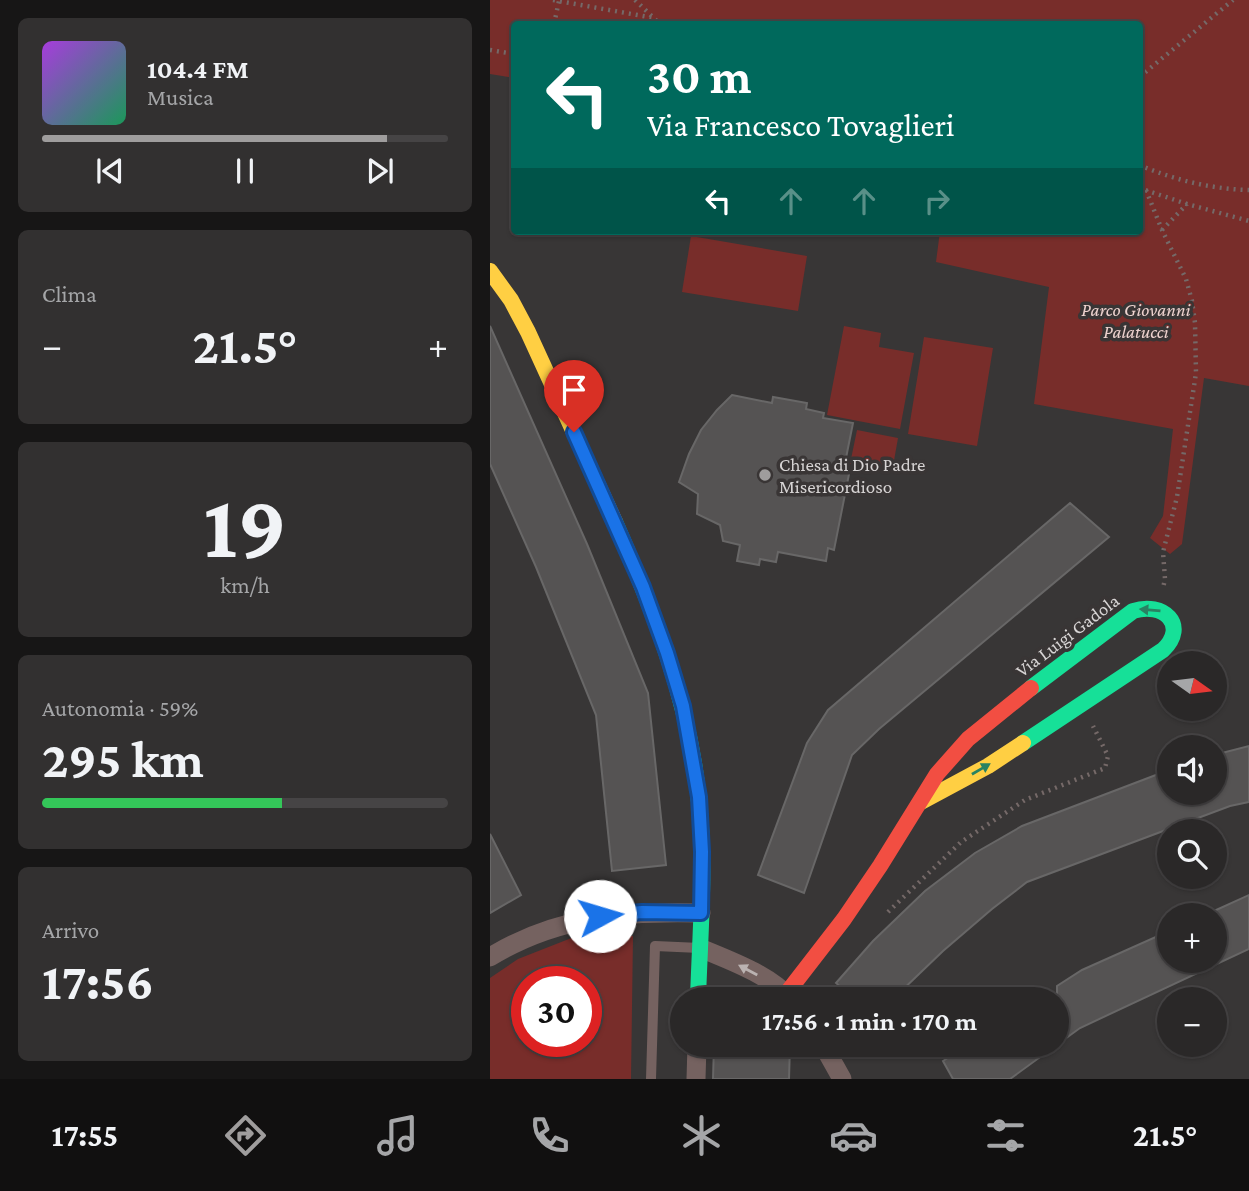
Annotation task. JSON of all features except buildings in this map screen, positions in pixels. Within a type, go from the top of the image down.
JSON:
[{"type":"street","points":[[490,271],[514,305],[563,407],[639,577],[674,674],[690,739],[699,797],[702,852],[698,987]]},
{"type":"street","name":"Via Luigi Gadola","points":[[795,987],[880,866],[937,774],[968,739],[1047,675],[1133,611],[1142,608],[1160,610],[1167,614],[1174,630],[1172,640],[1163,650],[988,766],[921,802]]},
{"type":"street","points":[[490,957],[526,938],[583,920],[642,912],[701,913]]},
{"type":"street","points":[[700,948],[741,966],[775,987]]},
{"type":"street","points":[[696,1079],[697,1057]]},
{"type":"street","points":[[830,1057],[842,1079]]},
{"type":"lane","points":[[651,1079],[654,947],[700,948]]},
{"type":"path","points":[[554,21],[557,0],[654,18]]},
{"type":"path","points":[[635,0],[657,21]]},
{"type":"path","points":[[1143,74],[1233,0]]},
{"type":"path","points":[[490,50],[511,54]]},
{"type":"path","points":[[1143,167],[1189,183],[1249,190]]},
{"type":"path","points":[[1143,189],[1249,220]]},
{"type":"path","points":[[1146,190],[1186,279],[1192,301],[1196,373],[1177,497],[1163,552],[1165,579],[1160,610]]},
{"type":"path","points":[[1163,230],[1187,204]]},
{"type":"path","points":[[888,912],[961,842],[1025,800],[1105,768],[1108,756],[1082,704]]},
{"type":"green space","name":"Parco Giovanni Palatucci","points":[[490,0],[1249,0],[1249,386],[1204,378],[1182,544],[1170,554],[1150,538],[1163,516],[1173,429],[1034,404],[1049,287],[936,262],[939,235],[1143,235],[1143,21],[511,21],[511,78],[490,74]]},
{"type":"green space","points":[[691,236],[807,256],[798,311],[682,292]]},
{"type":"green space","points":[[844,326],[881,333],[879,347],[914,353],[900,429],[827,415]]},
{"type":"green space","points":[[924,337],[993,348],[977,446],[908,434]]},
{"type":"green space","points":[[857,430],[898,438],[892,472],[850,464]]},
{"type":"green space","points":[[633,936],[631,1079],[490,1079],[490,978],[518,959],[574,937]]},
{"type":"traffic: fast","points":[[615,522],[656,624],[688,729],[699,802],[702,851],[698,987]]},
{"type":"traffic: fast","points":[[1023,743],[1163,650],[1174,632],[1173,624],[1163,612],[1154,609],[1133,611],[1031,688]]},
{"type":"traffic: slow","points":[[490,271],[511,300],[528,332],[615,522]]},
{"type":"traffic: slow","points":[[921,802],[988,766],[1023,743]]},
{"type":"traffic: jam","points":[[791,987],[844,919],[937,774],[968,739],[1031,688]]},
{"type":"place","name":"Chiesa di Dio Padre Misericordioso","points":[[765,475]]},
{"type":"route","points":[[574,432],[643,587],[674,674],[690,739],[701,824],[701,913],[642,912],[600,916]]}]
